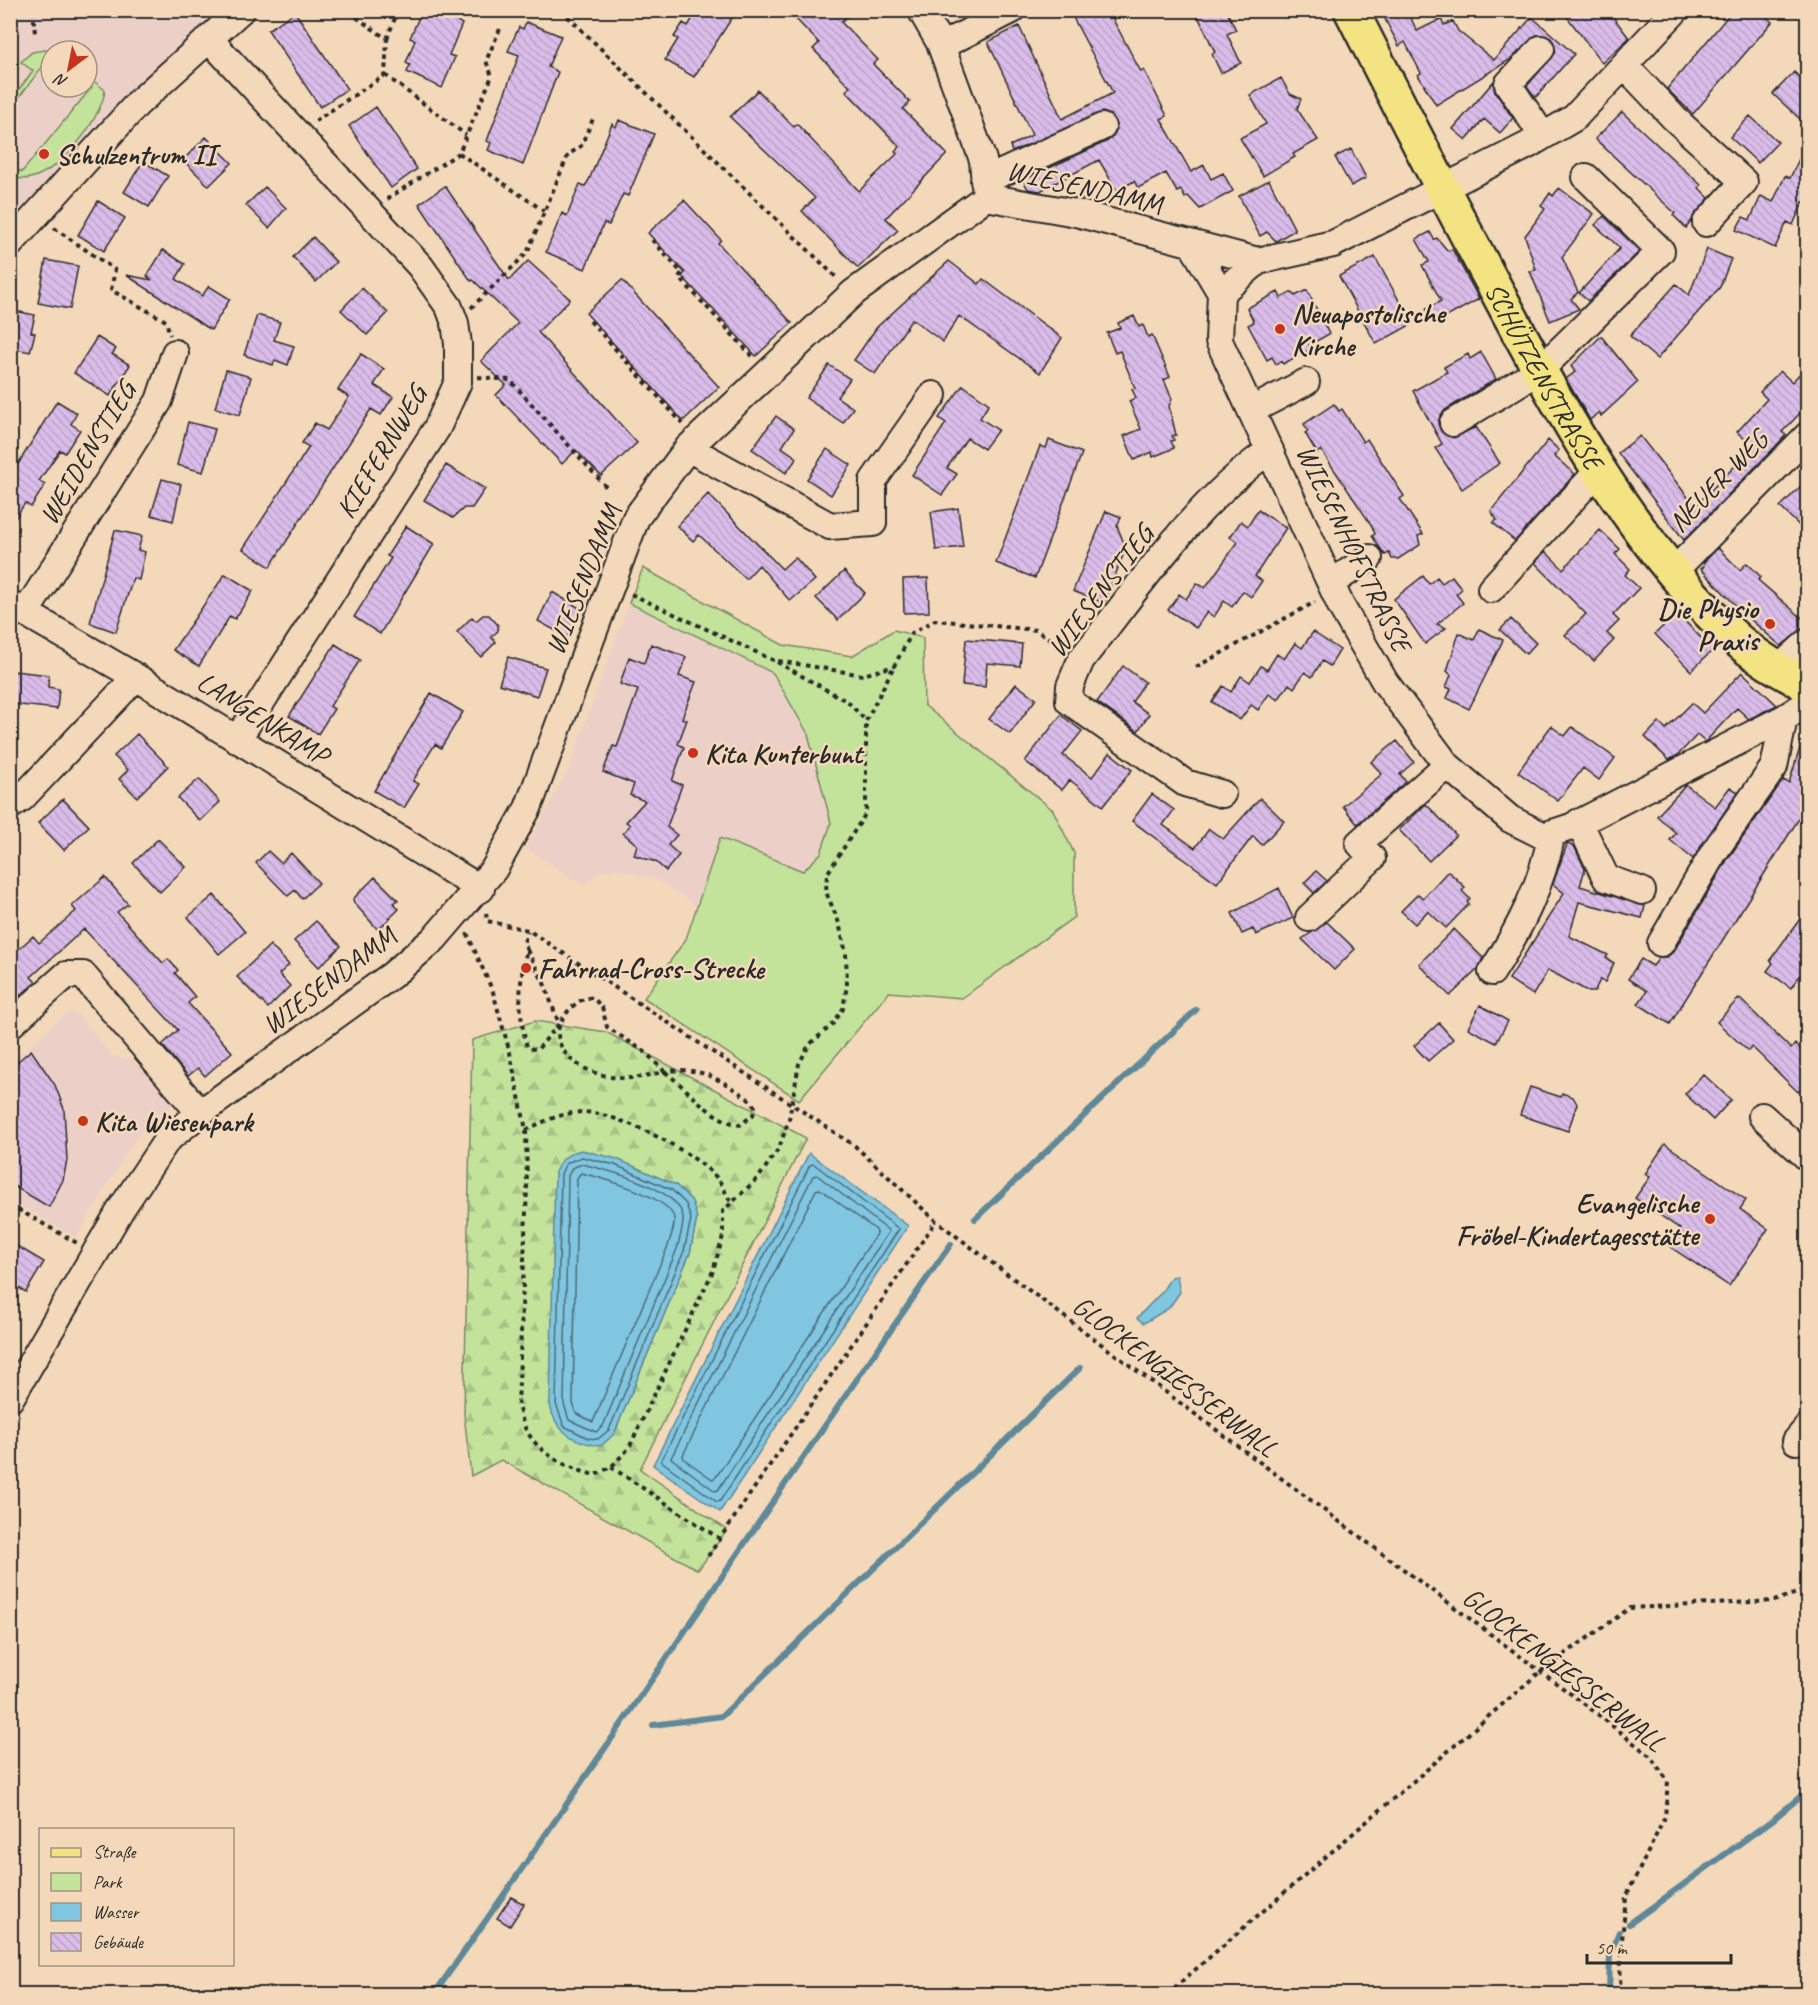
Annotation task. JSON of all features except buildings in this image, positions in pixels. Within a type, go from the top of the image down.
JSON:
[{"type":"main road","name":"SCHÜTZENSTRASSE","points":[[1351,10],[1441,187],[1540,370],[1599,470],[1673,572],[1733,636],[1778,669],[1808,686]]},
{"type":"street","points":[[10,244],[138,103],[241,10]]},
{"type":"street","points":[[921,10],[941,46],[983,160],[985,189],[1102,128]]},
{"type":"street","points":[[941,46],[1012,10]]},
{"type":"street","name":"WIESENDAMM","points":[[10,1399],[95,1254],[167,1140],[200,1113],[392,975],[434,939],[480,889],[528,808],[636,518],[693,444],[853,293],[985,189],[1193,246],[1258,261],[1333,244],[1574,118],[1676,10]]},
{"type":"street","name":"KIEFERNWEG","points":[[209,39],[420,266],[449,307],[455,323],[458,382],[436,428],[237,740]]},
{"type":"street","points":[[1541,49],[1508,84],[1543,136]]},
{"type":"street","points":[[1624,65],[1675,119],[1744,182],[1706,223]]},
{"type":"street","points":[[1453,423],[1540,370],[1661,251],[1586,177]]},
{"type":"street","points":[[1193,246],[1221,293],[1258,261]]},
{"type":"street","name":"WIESENHOFSTRASSE","points":[[1221,293],[1219,341],[1333,587],[1385,682],[1447,765],[1510,819],[1544,836],[1552,833]]},
{"type":"street","name":"WEIDENSTIEG","points":[[18,608],[159,401],[175,353]]},
{"type":"street","points":[[1252,410],[1306,382]]},
{"type":"street","points":[[693,444],[830,526],[873,523],[873,481],[933,395]]},
{"type":"street","name":"NEUER WEG","points":[[1673,572],[1808,435]]},
{"type":"street","name":"WIESENSTIEG","points":[[1222,794],[1185,783],[1069,700],[1070,686],[1081,660],[1204,506],[1242,469],[1270,450]]},
{"type":"street","points":[[1491,589],[1599,470]]},
{"type":"street","points":[[1333,587],[1369,558]]},
{"type":"street","name":"LANGENKAMP","points":[[18,608],[136,677],[480,889]]},
{"type":"street","points":[[1778,669],[1808,642]]},
{"type":"street","points":[[10,806],[22,798],[136,677]]},
{"type":"street","points":[[1492,972],[1533,900],[1542,876],[1552,833],[1580,822],[1784,718],[1808,703]]},
{"type":"street","points":[[1661,943],[1714,852],[1774,767],[1784,718]]},
{"type":"street","points":[[1309,918],[1372,858],[1359,843],[1447,765]]},
{"type":"street","points":[[1580,822],[1606,878],[1642,891]]},
{"type":"street","points":[[10,1025],[66,975],[82,975],[200,1113]]},
{"type":"street","points":[[1762,1116],[1808,1158]]},
{"type":"path","points":[[33,10],[35,34]]},
{"type":"path","points":[[346,10],[387,39]]},
{"type":"path","points":[[385,75],[387,39],[398,10]]},
{"type":"path","points":[[561,10],[853,293]]},
{"type":"path","points":[[369,210],[459,153],[492,76],[486,61],[500,29]]},
{"type":"path","points":[[385,75],[466,135]]},
{"type":"path","points":[[297,133],[385,75]]},
{"type":"path","points":[[455,323],[527,253],[568,155],[581,146],[593,119]]},
{"type":"path","points":[[459,153],[544,211]]},
{"type":"path","points":[[35,215],[115,270],[111,290],[166,321],[175,353]]},
{"type":"path","points":[[652,240],[682,273],[679,277],[769,374]]},
{"type":"path","points":[[590,321],[632,366],[630,368],[693,444]]},
{"type":"path","points":[[458,382],[481,376],[510,380],[608,489]]},
{"type":"path","points":[[612,585],[773,660],[848,702],[866,721]]},
{"type":"path","points":[[1196,668],[1333,587]]},
{"type":"path","points":[[454,917],[463,925],[475,948],[493,992],[510,1053],[526,1130],[527,1187],[518,1406],[528,1433],[547,1453],[572,1470],[595,1476],[611,1467],[629,1448],[699,1300],[723,1236],[723,1211],[759,1177],[779,1148],[799,1064],[809,1045],[833,1024],[843,1009],[847,985],[846,953],[839,922],[826,892],[827,874],[866,813],[866,721],[912,633],[935,620],[1036,630],[1081,660]]},
{"type":"path","points":[[773,660],[863,675],[894,666]]},
{"type":"path","name":"GLOCKENGIESSERWALL","points":[[480,889],[487,921],[528,930],[855,1146],[936,1221],[1541,1671],[1650,1756],[1668,1781],[1665,1817],[1626,1897],[1620,1995]]},
{"type":"path","points":[[527,950],[520,974],[519,1005],[527,1047],[537,1050],[559,1024],[581,1000],[593,998],[602,1007],[608,1027],[645,1052],[665,1072],[707,1108],[731,1124],[740,1125],[753,1115],[755,1107],[751,1101],[713,1077],[681,1070],[665,1072],[650,1076],[615,1078],[585,1068],[566,1054],[558,1034],[559,1024],[544,983],[524,942],[528,930]]},
{"type":"path","points":[[526,1130],[552,1117],[584,1112],[624,1121],[690,1156],[718,1179],[731,1202]]},
{"type":"path","points":[[10,1205],[95,1254]]},
{"type":"path","points":[[708,1556],[936,1221]]},
{"type":"path","points":[[611,1467],[720,1539]]},
{"type":"path","points":[[1167,1995],[1541,1671],[1630,1608],[1774,1601],[1808,1589]]},
{"type":"shaded area","name":"Schulzentrum II","points":[[11,11],[224,11],[148,82],[11,221]]},
{"type":"shaded area","name":"Kita Kunterbunt","points":[[629,603],[773,673],[808,734],[831,823],[821,853],[803,871],[720,838],[696,905],[656,880],[619,869],[597,872],[583,886],[526,848],[567,772]]},
{"type":"shaded area","name":"Kita Wiesenpark","points":[[72,1012],[79,1015],[112,1056],[134,1061],[175,1105],[136,1137],[76,1238],[11,1200],[10,1063],[62,1017]]},
{"type":"green space","points":[[39,51],[39,71],[11,108],[11,100],[33,71],[21,62],[32,52]]},
{"type":"green space","points":[[99,85],[105,90],[102,103],[94,119],[70,151],[40,175],[25,179],[11,176],[11,167],[22,172],[82,99],[99,99]]},
{"type":"green space","points":[[643,568],[783,645],[852,656],[894,630],[923,638],[924,705],[1053,810],[1074,853],[1074,917],[962,998],[889,992],[799,1100],[644,998],[686,939],[720,838],[803,871],[821,853],[831,823],[808,734],[773,673],[629,603]]},
{"type":"green space","points":[[535,1021],[606,1032],[806,1138],[640,1469],[727,1530],[698,1570],[501,1460],[471,1476],[464,1414],[472,1040]],"holes":[[[697,1218],[690,1253],[614,1434]]]},
{"type":"water","points":[[582,1150],[617,1159],[676,1185],[692,1201],[697,1218],[690,1253],[614,1434],[601,1446],[574,1439],[567,1434],[556,1422],[550,1404],[555,1172],[565,1157]]},
{"type":"water","points":[[809,1153],[908,1226],[720,1512],[653,1465]]},
{"type":"water","points":[[1177,1276],[1180,1292],[1169,1308],[1144,1323],[1137,1318],[1162,1292],[1171,1277]]},
{"type":"waterway","points":[[975,1219],[1196,1010]]},
{"type":"waterway","points":[[434,1994],[951,1244]]},
{"type":"waterway","points":[[653,1725],[722,1716],[1080,1368]]},
{"type":"waterway","points":[[1629,1924],[1775,1818],[1808,1790]]},
{"type":"waterway","points":[[1609,1994],[1610,1953],[1619,1932]]},
{"type":"place","name":"Schulzentrum II","points":[[44,154]]},
{"type":"place","name":"Neuapostolische Kirche","points":[[1280,329]]},
{"type":"place","name":"Die Physio Praxis","points":[[1770,624]]},
{"type":"place","name":"Kita Kunterbunt","points":[[693,753]]},
{"type":"place","name":"Fahrrad-Cross-Strecke","points":[[526,968]]},
{"type":"place","name":"Kita Wiesenpark","points":[[83,1121]]},
{"type":"place","name":"Evangelische Fröbel-Kindertagesstätte","points":[[1710,1219]]}]
